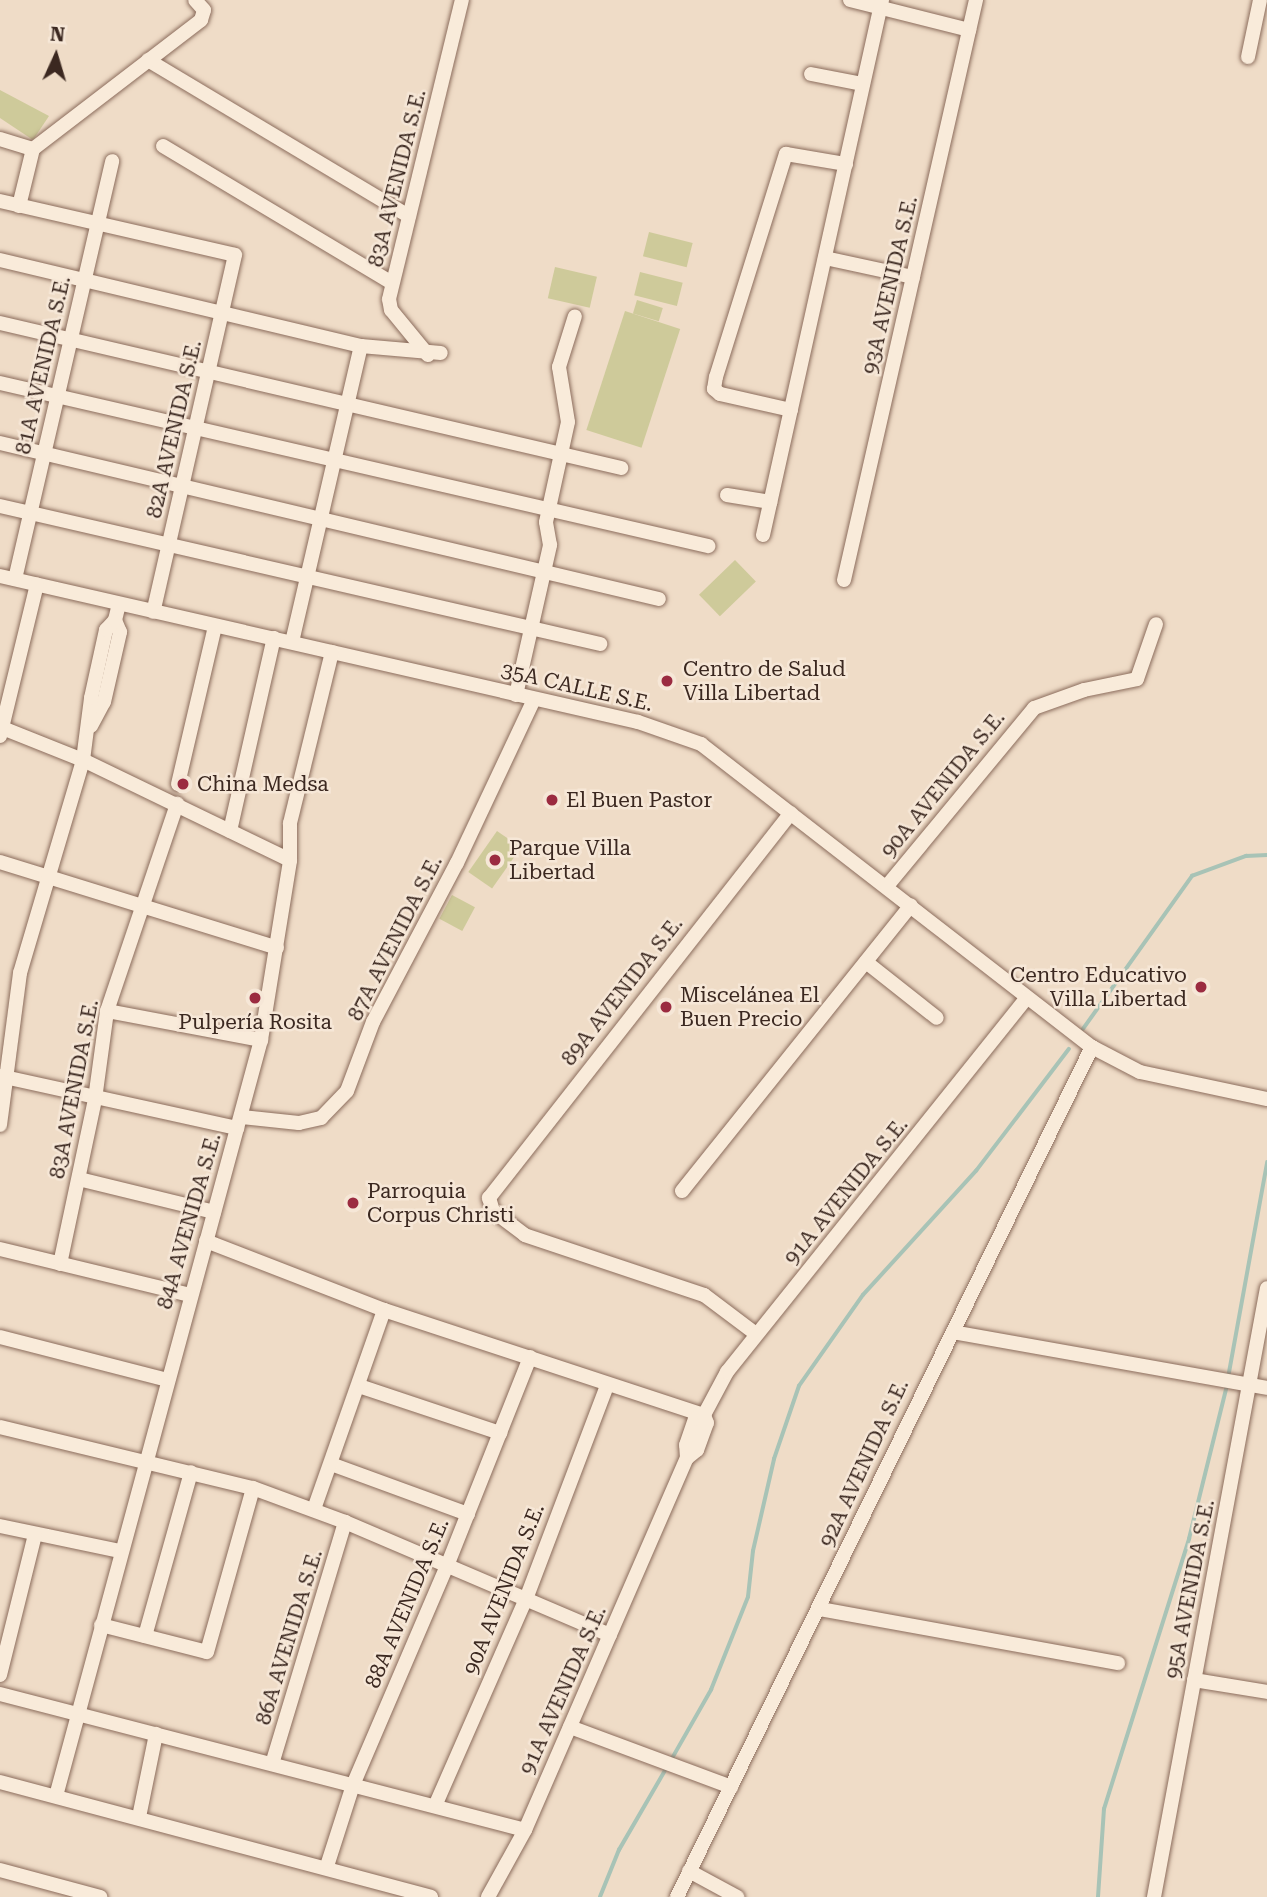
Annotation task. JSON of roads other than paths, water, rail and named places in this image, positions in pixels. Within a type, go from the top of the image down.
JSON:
[{"type":"street","points":[[19,206],[33,149],[201,20],[204,10],[195,0]]},
{"type":"street","name":"83A AVENIDA S.E.","points":[[360,346],[435,354],[391,310],[392,283],[462,0]]},
{"type":"street","points":[[850,0],[881,4],[969,30]]},
{"type":"street","name":"93A AVENIDA S.E.","points":[[844,580],[976,0]]},
{"type":"street","points":[[1248,57],[1261,0]]},
{"type":"street","points":[[763,535],[881,4]]},
{"type":"street","points":[[148,60],[409,216]]},
{"type":"street","points":[[811,74],[863,84]]},
{"type":"street","points":[[0,139],[33,149]]},
{"type":"street","points":[[163,146],[392,283]]},
{"type":"street","points":[[791,410],[720,394],[714,389],[716,377],[786,154],[846,164]]},
{"type":"street","name":"81A AVENIDA S.E.","points":[[7,578],[30,513],[112,160]]},
{"type":"street","points":[[0,201],[97,224]]},
{"type":"street","name":"82A AVENIDA S.E.","points":[[97,224],[235,255],[153,611]]},
{"type":"street","points":[[825,258],[913,277]]},
{"type":"street","points":[[0,260],[83,282],[360,346],[292,642]]},
{"type":"street","points":[[516,695],[550,545],[548,509],[568,422],[559,367],[575,316]]},
{"type":"street","points":[[0,323],[70,342],[621,468]]},
{"type":"street","points":[[0,383],[708,546]]},
{"type":"street","points":[[0,443],[659,599]]},
{"type":"street","points":[[727,495],[770,502]]},
{"type":"street","points":[[0,506],[600,644]]},
{"type":"street","name":"35A CALLE S.E.","points":[[7,578],[650,725],[701,744],[887,886],[1091,1048],[1140,1072],[1267,1099]]},
{"type":"street","points":[[37,584],[1,731],[83,760],[290,860]]},
{"type":"street","points":[[0,1125],[3,1077],[20,972],[83,760],[90,727],[104,702],[120,632],[116,620],[119,604]]},
{"type":"street","name":"90A AVENIDA S.E.","points":[[887,886],[1034,708],[1084,690],[1136,679],[1156,624]]},
{"type":"street","points":[[178,784],[215,626]]},
{"type":"street","points":[[230,831],[274,638]]},
{"type":"street","name":"84A AVENIDA S.E.","points":[[56,1796],[144,1462],[261,1040],[290,860],[290,823],[332,652]]},
{"type":"street","name":"87A AVENIDA S.E.","points":[[3,1077],[95,1099],[239,1122],[310,1121],[336,1106],[347,1091],[373,1022],[457,863],[534,699]]},
{"type":"street","name":"83A AVENIDA S.E.","points":[[60,1264],[95,1099],[107,1011],[177,804]]},
{"type":"street","name":"89A AVENIDA S.E.","points":[[756,1334],[704,1295],[525,1235],[493,1211],[489,1198],[791,813]]},
{"type":"street","points":[[0,862],[277,948]]},
{"type":"street","points":[[682,1191],[911,905]]},
{"type":"street","points":[[866,962],[937,1018]]},
{"type":"street","name":"91A AVENIDA S.E.","points":[[488,1897],[525,1830],[687,1458],[686,1445],[695,1419],[704,1415],[727,1372],[756,1334],[1027,998]]},
{"type":"street","points":[[107,1011],[261,1040]]},
{"type":"street","name":"92A AVENIDA S.E.","points":[[677,1897],[820,1609],[914,1404],[953,1332],[1091,1048]]},
{"type":"street","points":[[79,1179],[214,1212]]},
{"type":"street","points":[[205,1241],[384,1310],[530,1357],[607,1386],[704,1415]]},
{"type":"street","points":[[0,1249],[190,1295]]},
{"type":"street","name":"95A AVENIDA S.E.","points":[[1154,1897],[1267,1288]]},
{"type":"street","points":[[314,1509],[384,1310]]},
{"type":"street","points":[[953,1332],[1267,1388]]},
{"type":"street","points":[[0,1337],[167,1380]]},
{"type":"street","name":"88A AVENIDA S.E.","points":[[327,1866],[353,1785],[447,1566],[530,1357]]},
{"type":"street","points":[[359,1385],[500,1433]]},
{"type":"street","name":"90A AVENIDA S.E.","points":[[435,1806],[526,1599],[607,1386]]},
{"type":"street","points":[[0,1427],[253,1488],[314,1509],[610,1635]]},
{"type":"street","points":[[331,1464],[468,1514]]},
{"type":"street","points":[[145,1636],[191,1472]]},
{"type":"street","points":[[101,1625],[207,1651],[253,1488]]},
{"type":"street","name":"86A AVENIDA S.E.","points":[[272,1764],[345,1522]]},
{"type":"street","points":[[0,1526],[120,1551]]},
{"type":"street","points":[[0,1675],[35,1535]]},
{"type":"street","points":[[820,1609],[1118,1663]]},
{"type":"street","points":[[1194,1680],[1267,1692]]},
{"type":"street","points":[[0,1694],[525,1830]]},
{"type":"street","points":[[570,1727],[732,1787]]},
{"type":"street","points":[[139,1817],[156,1734]]},
{"type":"street","points":[[0,1782],[327,1866],[431,1897]]},
{"type":"street","points":[[0,1870],[100,1897]]},
{"type":"street","points":[[689,1871],[737,1897]]},
{"type":"waterway","points":[[1083,1029],[1192,876],[1246,856],[1267,855]]},
{"type":"waterway","points":[[670,1762],[711,1690],[748,1597],[753,1551],[774,1459],[799,1386],[863,1295],[976,1171],[1069,1049]]},
{"type":"waterway","points":[[1228,1378],[1267,1163]]},
{"type":"waterway","points":[[1098,1897],[1104,1809],[1189,1539],[1227,1385]]},
{"type":"waterway","points":[[600,1897],[619,1850],[666,1769]]},
{"type":"place","name":"Centro de Salud Villa Libertad","points":[[667,681]]},
{"type":"place","name":"China Medsa","points":[[183,784]]},
{"type":"place","name":"El Buen Pastor","points":[[552,800]]},
{"type":"place","name":"Parque Villa Libertad","points":[[495,860]]},
{"type":"place","name":"Centro Educativo Villa Libertad","points":[[1201,987]]},
{"type":"place","name":"Pulpería Rosita","points":[[255,998]]},
{"type":"place","name":"Miscelánea El Buen Precio","points":[[666,1007]]},
{"type":"place","name":"Parroquia Corpus Christi","points":[[353,1203]]}]
